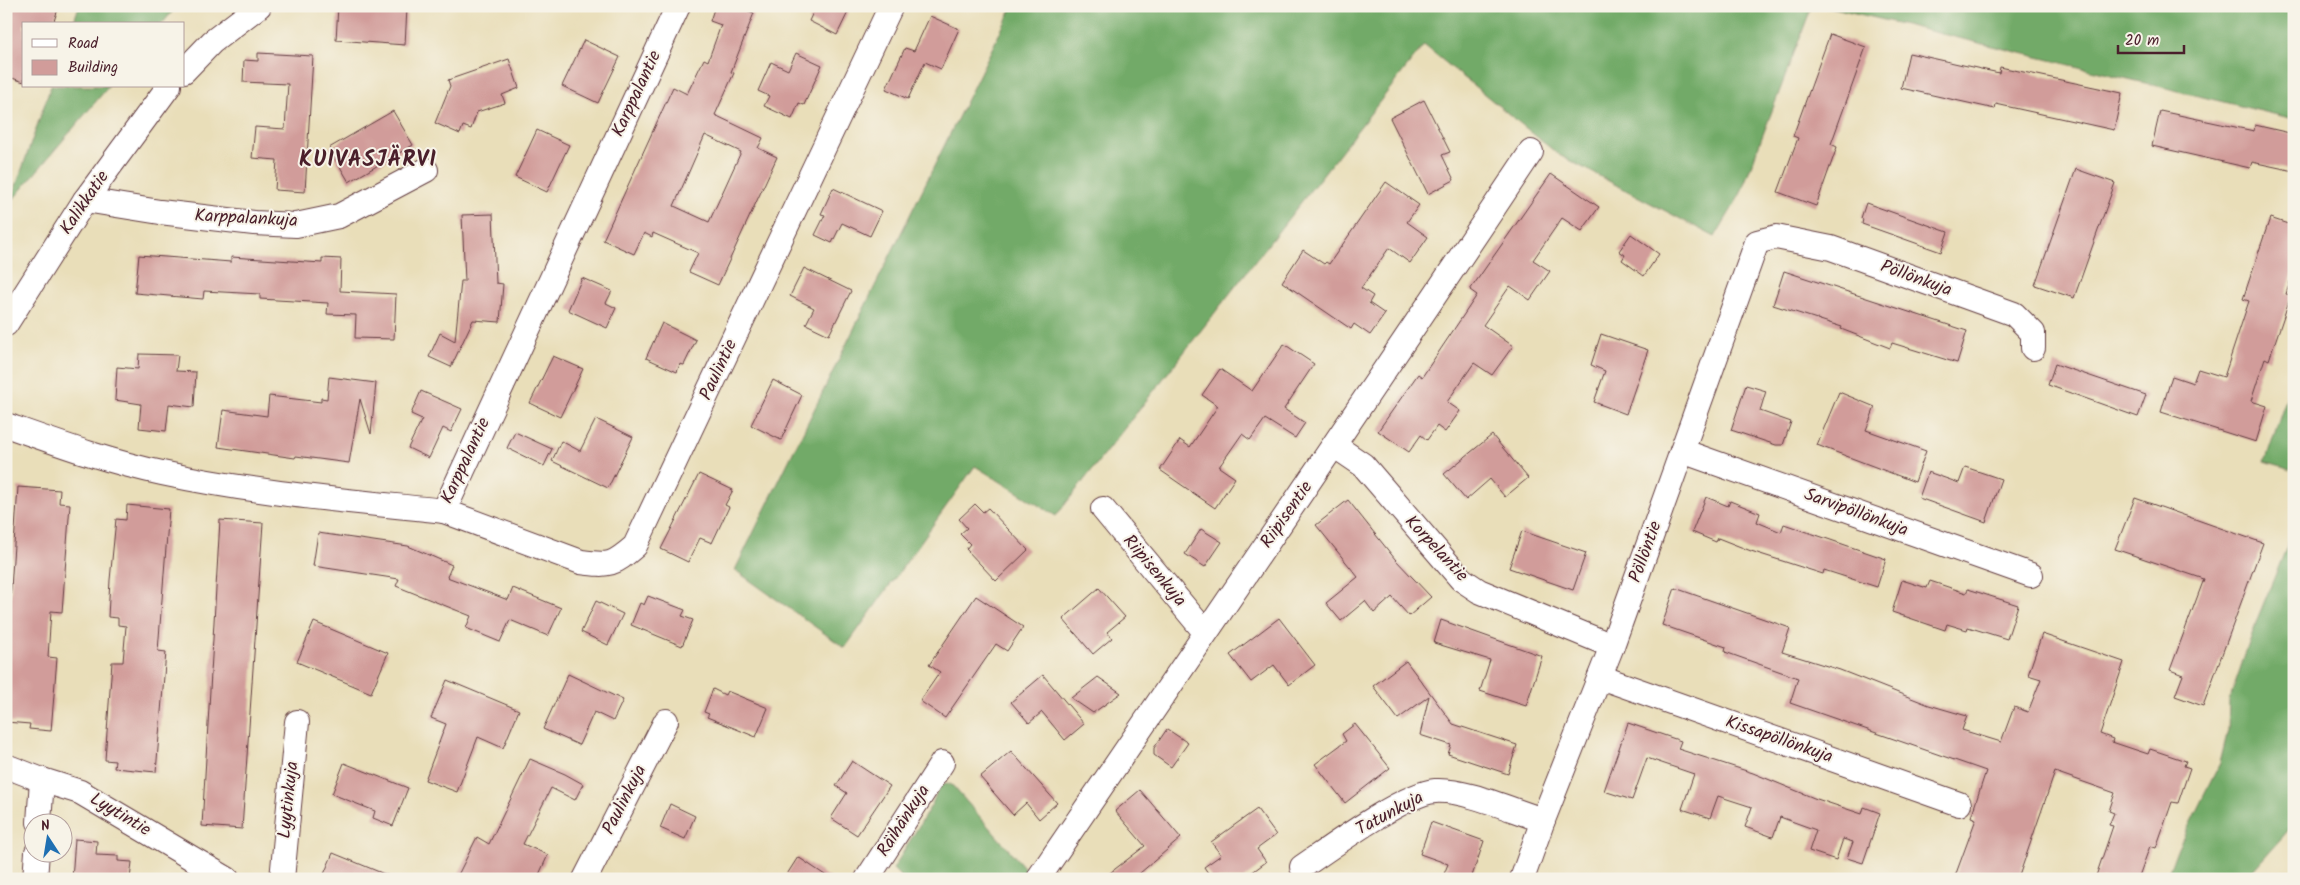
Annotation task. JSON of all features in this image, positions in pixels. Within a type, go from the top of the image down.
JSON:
[{"type":"street","points":[[185,70],[212,42],[259,6]]},
{"type":"street","name":"Karppalantie","points":[[6,425],[74,450],[162,473],[311,496],[444,511],[678,6]]},
{"type":"street","name":"Paulintie","points":[[444,511],[581,562],[604,565],[620,560],[635,546],[891,6]]},
{"type":"street","name":"Kalikkatie","points":[[6,324],[85,200],[168,88]]},
{"type":"street","name":"Riipisentie","points":[[1040,876],[1205,632],[1335,446],[1531,152]]},
{"type":"street","name":"Karppalankuja","points":[[85,200],[254,224],[296,225],[339,216],[426,170]]},
{"type":"street","name":"Pöllönkuja","points":[[1776,237],[1831,248],[2014,314],[2032,333],[2033,348]]},
{"type":"street","name":"Pöllöntie","points":[[1522,879],[1543,820],[1612,646],[1757,242],[1776,237]]},
{"type":"street","name":"Korpelantie","points":[[1335,446],[1362,465],[1461,579],[1479,591],[1612,646]]},
{"type":"street","name":"Sarvipöllönkuja","points":[[1682,451],[2031,575]]},
{"type":"street","name":"Riipisenkuja","points":[[1103,509],[1205,632]]},
{"type":"street","name":"Kissapöllönkuja","points":[[1600,677],[1959,804]]},
{"type":"street","name":"Paulinkuja","points":[[585,879],[666,721]]},
{"type":"street","name":"Lyytinkuja","points":[[282,879],[297,722]]},
{"type":"street","name":"Räihänkuja","points":[[867,879],[942,764]]},
{"type":"street","name":"Lyytintie","points":[[6,766],[80,792],[227,879]]},
{"type":"street","points":[[40,812],[42,780]]},
{"type":"street","name":"Tatunkuja","points":[[1302,867],[1414,797],[1435,791],[1468,796],[1543,820]]},
{"type":"street","points":[[35,879],[36,862]]},
{"type":"green space","points":[[79,6],[177,6],[164,22],[74,22]]},
{"type":"green space","points":[[1013,6],[1812,6],[1740,195],[1715,237],[1559,155],[1424,45],[1056,516],[975,466],[845,648],[735,570]]},
{"type":"green space","points":[[1826,6],[2294,6],[2294,119]]},
{"type":"green space","points":[[50,88],[107,88],[10,203]]},
{"type":"green space","points":[[2294,375],[2294,471],[2265,462]]},
{"type":"green space","points":[[2294,534],[2294,824],[2245,879],[2166,879],[2176,852],[2220,763],[2228,730],[2229,701],[2258,617],[2290,539]]},
{"type":"green space","points":[[947,783],[952,785],[1031,875],[1029,879],[903,879],[893,869],[932,804],[940,785]]},
{"type":"building","points":[[6,6],[59,6],[54,22],[22,22],[22,81],[6,76]]},
{"type":"building","points":[[338,6],[407,8],[405,45],[336,40]]},
{"type":"building","points":[[715,6],[736,6],[754,13],[731,72],[734,73],[715,115],[763,138],[758,148],[777,157],[718,285],[689,272],[698,253],[653,233],[652,237],[644,233],[634,254],[603,240],[673,87],[687,94],[704,59],[708,61],[721,25],[710,21]],"holes":[[[705,135],[741,152],[709,222],[674,206]]]},
{"type":"building","points":[[816,6],[851,6],[837,35],[809,21]]},
{"type":"building","points":[[930,16],[959,29],[941,69],[925,62],[908,99],[886,89],[905,48],[914,51]]},
{"type":"building","points":[[1830,34],[1866,47],[1831,144],[1837,147],[1816,206],[1778,192],[1798,138],[1793,136]]},
{"type":"building","points":[[584,40],[620,57],[598,103],[562,86]]},
{"type":"building","points":[[258,53],[313,56],[305,192],[275,190],[277,160],[252,158],[255,127],[285,129],[288,84],[243,82],[244,60],[258,61]]},
{"type":"building","points":[[796,53],[822,65],[804,105],[799,103],[792,119],[764,106],[769,96],[758,91],[771,62],[788,70]]},
{"type":"building","points":[[1909,53],[1999,73],[2000,67],[2122,93],[2114,130],[1996,104],[1995,109],[1901,88]]},
{"type":"building","points":[[509,59],[519,88],[502,95],[505,103],[477,112],[471,129],[463,126],[460,134],[435,123],[450,86],[448,80]]},
{"type":"building","points":[[1424,100],[1450,152],[1442,155],[1454,180],[1428,194],[1390,118]]},
{"type":"building","points":[[393,111],[413,145],[349,182],[329,148]]},
{"type":"building","points":[[2160,111],[2254,131],[2255,125],[2294,134],[2294,171],[2252,162],[2250,168],[2152,146]]},
{"type":"building","points":[[537,130],[569,145],[547,192],[515,177]]},
{"type":"building","points":[[2076,169],[2115,183],[2074,298],[2035,285]]},
{"type":"building","points":[[1551,174],[1599,207],[1582,231],[1562,218],[1533,260],[1550,271],[1530,300],[1510,286],[1483,325],[1513,346],[1492,375],[1474,363],[1447,402],[1460,411],[1445,432],[1437,426],[1427,440],[1421,435],[1409,452],[1378,431],[1418,374],[1422,377],[1477,295],[1470,290]]},
{"type":"building","points":[[1386,182],[1419,205],[1407,222],[1428,237],[1410,263],[1389,248],[1361,288],[1373,296],[1369,303],[1385,314],[1370,335],[1354,324],[1351,329],[1282,282],[1303,250],[1324,264],[1326,262],[1329,264]]},
{"type":"building","points":[[833,188],[882,211],[870,236],[842,223],[832,243],[815,235],[825,215],[821,214]]},
{"type":"building","points":[[1866,203],[1948,232],[1941,252],[1862,224],[1863,219],[1861,218]]},
{"type":"building","points":[[493,214],[496,283],[503,284],[500,322],[473,320],[451,367],[429,357],[440,333],[455,341],[461,281],[465,281],[462,215]]},
{"type":"building","points":[[2270,218],[2294,226],[2294,270],[2286,294],[2291,295],[2269,360],[2265,358],[2251,401],[2267,406],[2256,442],[2161,412],[2172,376],[2193,383],[2198,369],[2224,377],[2249,301],[2243,299]]},
{"type":"building","points":[[1631,234],[1659,254],[1644,276],[1622,260],[1625,255],[1619,251]]},
{"type":"building","points":[[139,255],[231,262],[231,257],[322,263],[322,258],[341,259],[340,291],[396,294],[394,339],[355,338],[356,315],[327,314],[328,303],[260,299],[260,294],[204,291],[203,299],[135,293]]},
{"type":"building","points":[[804,268],[851,291],[829,335],[806,324],[814,308],[790,296]]},
{"type":"building","points":[[1784,271],[1967,331],[1957,363],[1892,343],[1890,348],[1841,329],[1842,327],[1773,305]]},
{"type":"building","points":[[582,278],[612,291],[606,303],[616,308],[607,328],[568,310]]},
{"type":"building","points":[[662,323],[696,340],[684,365],[680,364],[677,372],[646,358]]},
{"type":"building","points":[[1601,334],[1648,350],[1626,414],[1594,402],[1605,371],[1591,365]]},
{"type":"building","points":[[1284,344],[1314,364],[1284,409],[1305,423],[1295,438],[1265,419],[1250,440],[1242,434],[1219,467],[1235,478],[1215,508],[1160,470],[1180,440],[1190,447],[1218,406],[1202,395],[1220,369],[1252,391]]},
{"type":"building","points":[[139,354],[178,355],[176,371],[196,372],[194,407],[169,404],[166,431],[139,428],[141,404],[115,400],[117,367],[138,369]]},
{"type":"building","points":[[553,356],[583,369],[560,417],[530,403]]},
{"type":"building","points":[[2055,364],[2146,395],[2138,417],[2048,385]]},
{"type":"building","points":[[329,377],[376,383],[371,434],[360,399],[349,463],[296,456],[295,458],[218,447],[223,410],[267,416],[269,396],[321,402],[321,398],[327,399]]},
{"type":"building","points":[[773,380],[802,395],[781,440],[751,425]]},
{"type":"building","points":[[1746,385],[1766,391],[1760,411],[1791,422],[1783,445],[1776,445],[1731,430]]},
{"type":"building","points":[[421,391],[462,409],[451,432],[443,428],[429,458],[408,448],[422,419],[411,414]]},
{"type":"building","points":[[1839,392],[1875,407],[1866,430],[1926,451],[1915,482],[1817,445]]},
{"type":"building","points":[[596,419],[633,437],[608,488],[552,461],[561,441],[580,451]]},
{"type":"building","points":[[515,432],[552,449],[544,466],[507,448]]},
{"type":"building","points":[[1492,435],[1528,478],[1505,497],[1490,479],[1466,500],[1444,474]]},
{"type":"building","points":[[1965,467],[2001,479],[1986,522],[1919,498],[1928,472],[1959,483]]},
{"type":"building","points":[[699,474],[733,490],[725,505],[729,507],[712,543],[700,538],[688,562],[661,549]]},
{"type":"building","points":[[18,487],[60,490],[59,503],[70,504],[62,612],[51,611],[48,657],[57,658],[51,731],[29,729],[30,724],[6,722],[6,661]]},
{"type":"building","points":[[1706,497],[1728,506],[1730,501],[1760,513],[1757,522],[1781,532],[1784,524],[1886,559],[1877,587],[1824,570],[1823,574],[1751,551],[1718,538],[1716,542],[1692,532]]},
{"type":"building","points":[[2135,498],[2263,543],[2203,706],[2175,696],[2183,675],[2170,670],[2204,579],[2115,549]]},
{"type":"building","points":[[1348,500],[1395,559],[1431,597],[1409,616],[1392,597],[1374,613],[1365,601],[1341,621],[1326,603],[1358,577],[1316,525]]},
{"type":"building","points":[[975,504],[983,512],[988,508],[1028,550],[996,581],[966,549],[970,544],[960,534],[967,528],[959,519]]},
{"type":"building","points":[[127,505],[169,509],[158,651],[166,652],[156,772],[114,768],[115,761],[105,760],[112,662],[123,662],[126,626],[118,625],[118,618],[108,617],[110,580],[116,519],[126,520]]},
{"type":"building","points":[[220,520],[263,523],[242,829],[202,826]]},
{"type":"building","points":[[1201,529],[1222,542],[1205,567],[1185,554]]},
{"type":"building","points":[[1522,531],[1586,553],[1573,590],[1509,568]]},
{"type":"building","points":[[318,533],[408,546],[452,565],[447,577],[508,600],[513,588],[561,608],[548,636],[510,620],[500,642],[466,628],[471,616],[396,586],[399,579],[313,566]]},
{"type":"building","points":[[1902,580],[1927,588],[1930,581],[1966,593],[1968,589],[2018,605],[2007,639],[1968,627],[1967,630],[1947,624],[1945,630],[1892,612]]},
{"type":"building","points":[[1099,588],[1125,617],[1107,632],[1112,638],[1093,654],[1063,619]]},
{"type":"building","points":[[1675,588],[1790,628],[1782,652],[1840,670],[1929,705],[1967,716],[1962,730],[2001,742],[2014,707],[2028,712],[2041,679],[2028,675],[2042,634],[2124,662],[2100,734],[2113,739],[2112,742],[2148,754],[2150,749],[2186,761],[2184,766],[2190,768],[2178,803],[2172,802],[2156,848],[2150,846],[2138,879],[2095,879],[2113,826],[2109,825],[2114,813],[2109,811],[2115,793],[2055,772],[2018,879],[1954,879],[1976,819],[1971,817],[1986,771],[1790,703],[1798,678],[1725,652],[1726,647],[1662,625]]},
{"type":"building","points":[[648,596],[685,610],[682,616],[693,620],[682,646],[631,625],[640,603],[644,605]]},
{"type":"building","points":[[976,596],[1023,627],[1007,651],[996,644],[945,718],[920,701],[940,672],[929,665]]},
{"type":"building","points":[[596,601],[623,614],[608,645],[581,632]]},
{"type":"building","points":[[1279,618],[1315,665],[1289,685],[1274,665],[1251,682],[1230,655]]},
{"type":"building","points":[[1441,620],[1542,656],[1526,706],[1480,691],[1490,660],[1434,643]]},
{"type":"building","points":[[314,622],[388,653],[371,693],[297,662]]},
{"type":"building","points":[[1406,661],[1453,724],[1517,745],[1508,774],[1448,754],[1451,745],[1420,735],[1429,696],[1398,719],[1373,686]]},
{"type":"building","points":[[568,674],[623,700],[613,721],[594,712],[579,745],[543,729]]},
{"type":"building","points":[[1043,675],[1084,724],[1065,740],[1042,712],[1029,723],[1011,702]]},
{"type":"building","points":[[1098,677],[1121,693],[1093,713],[1071,698]]},
{"type":"building","points":[[447,680],[519,710],[503,748],[478,737],[457,792],[425,780],[446,724],[431,718]]},
{"type":"building","points":[[713,689],[725,695],[727,691],[768,708],[756,737],[707,717],[709,714],[704,712]]},
{"type":"building","points":[[1628,723],[1681,741],[1678,749],[1753,773],[1814,798],[1862,814],[1864,807],[1880,813],[1863,863],[1847,858],[1853,842],[1843,839],[1836,860],[1809,851],[1816,830],[1780,817],[1773,837],[1745,827],[1752,807],[1718,796],[1710,818],[1682,809],[1694,774],[1647,758],[1632,800],[1604,791]]},
{"type":"building","points":[[1355,724],[1390,768],[1345,803],[1315,764],[1346,741],[1342,734]]},
{"type":"building","points":[[1167,729],[1188,743],[1171,767],[1154,755],[1154,748]]},
{"type":"building","points":[[1011,751],[1057,803],[1039,819],[1026,803],[1013,815],[980,777]]},
{"type":"building","points":[[530,759],[583,784],[575,800],[551,788],[523,844],[548,855],[537,879],[456,879],[477,837],[489,844]]},
{"type":"building","points":[[852,761],[890,786],[857,835],[831,818],[847,793],[836,786]]},
{"type":"building","points":[[344,763],[408,788],[393,826],[373,818],[375,811],[332,794]]},
{"type":"building","points":[[1140,790],[1181,838],[1133,879],[1102,879],[1145,846],[1115,811]]},
{"type":"building","points":[[670,804],[695,816],[685,839],[660,828]]},
{"type":"building","points":[[1257,809],[1276,835],[1257,849],[1266,862],[1243,879],[1212,879],[1204,867],[1221,855],[1211,842]]},
{"type":"building","points":[[1431,822],[1484,841],[1471,879],[1442,879],[1448,864],[1420,854]]},
{"type":"building","points":[[75,839],[97,841],[96,855],[118,856],[118,861],[132,862],[130,879],[72,879]]},
{"type":"building","points":[[333,853],[394,878],[394,879],[322,879]]},
{"type":"building","points":[[798,857],[831,879],[784,879]]},
{"type":"waterway","points":[[6,780],[11,782]]},
{"type":"district","name":"KUIVASJÄRVI","points":[[368,160]]}]
